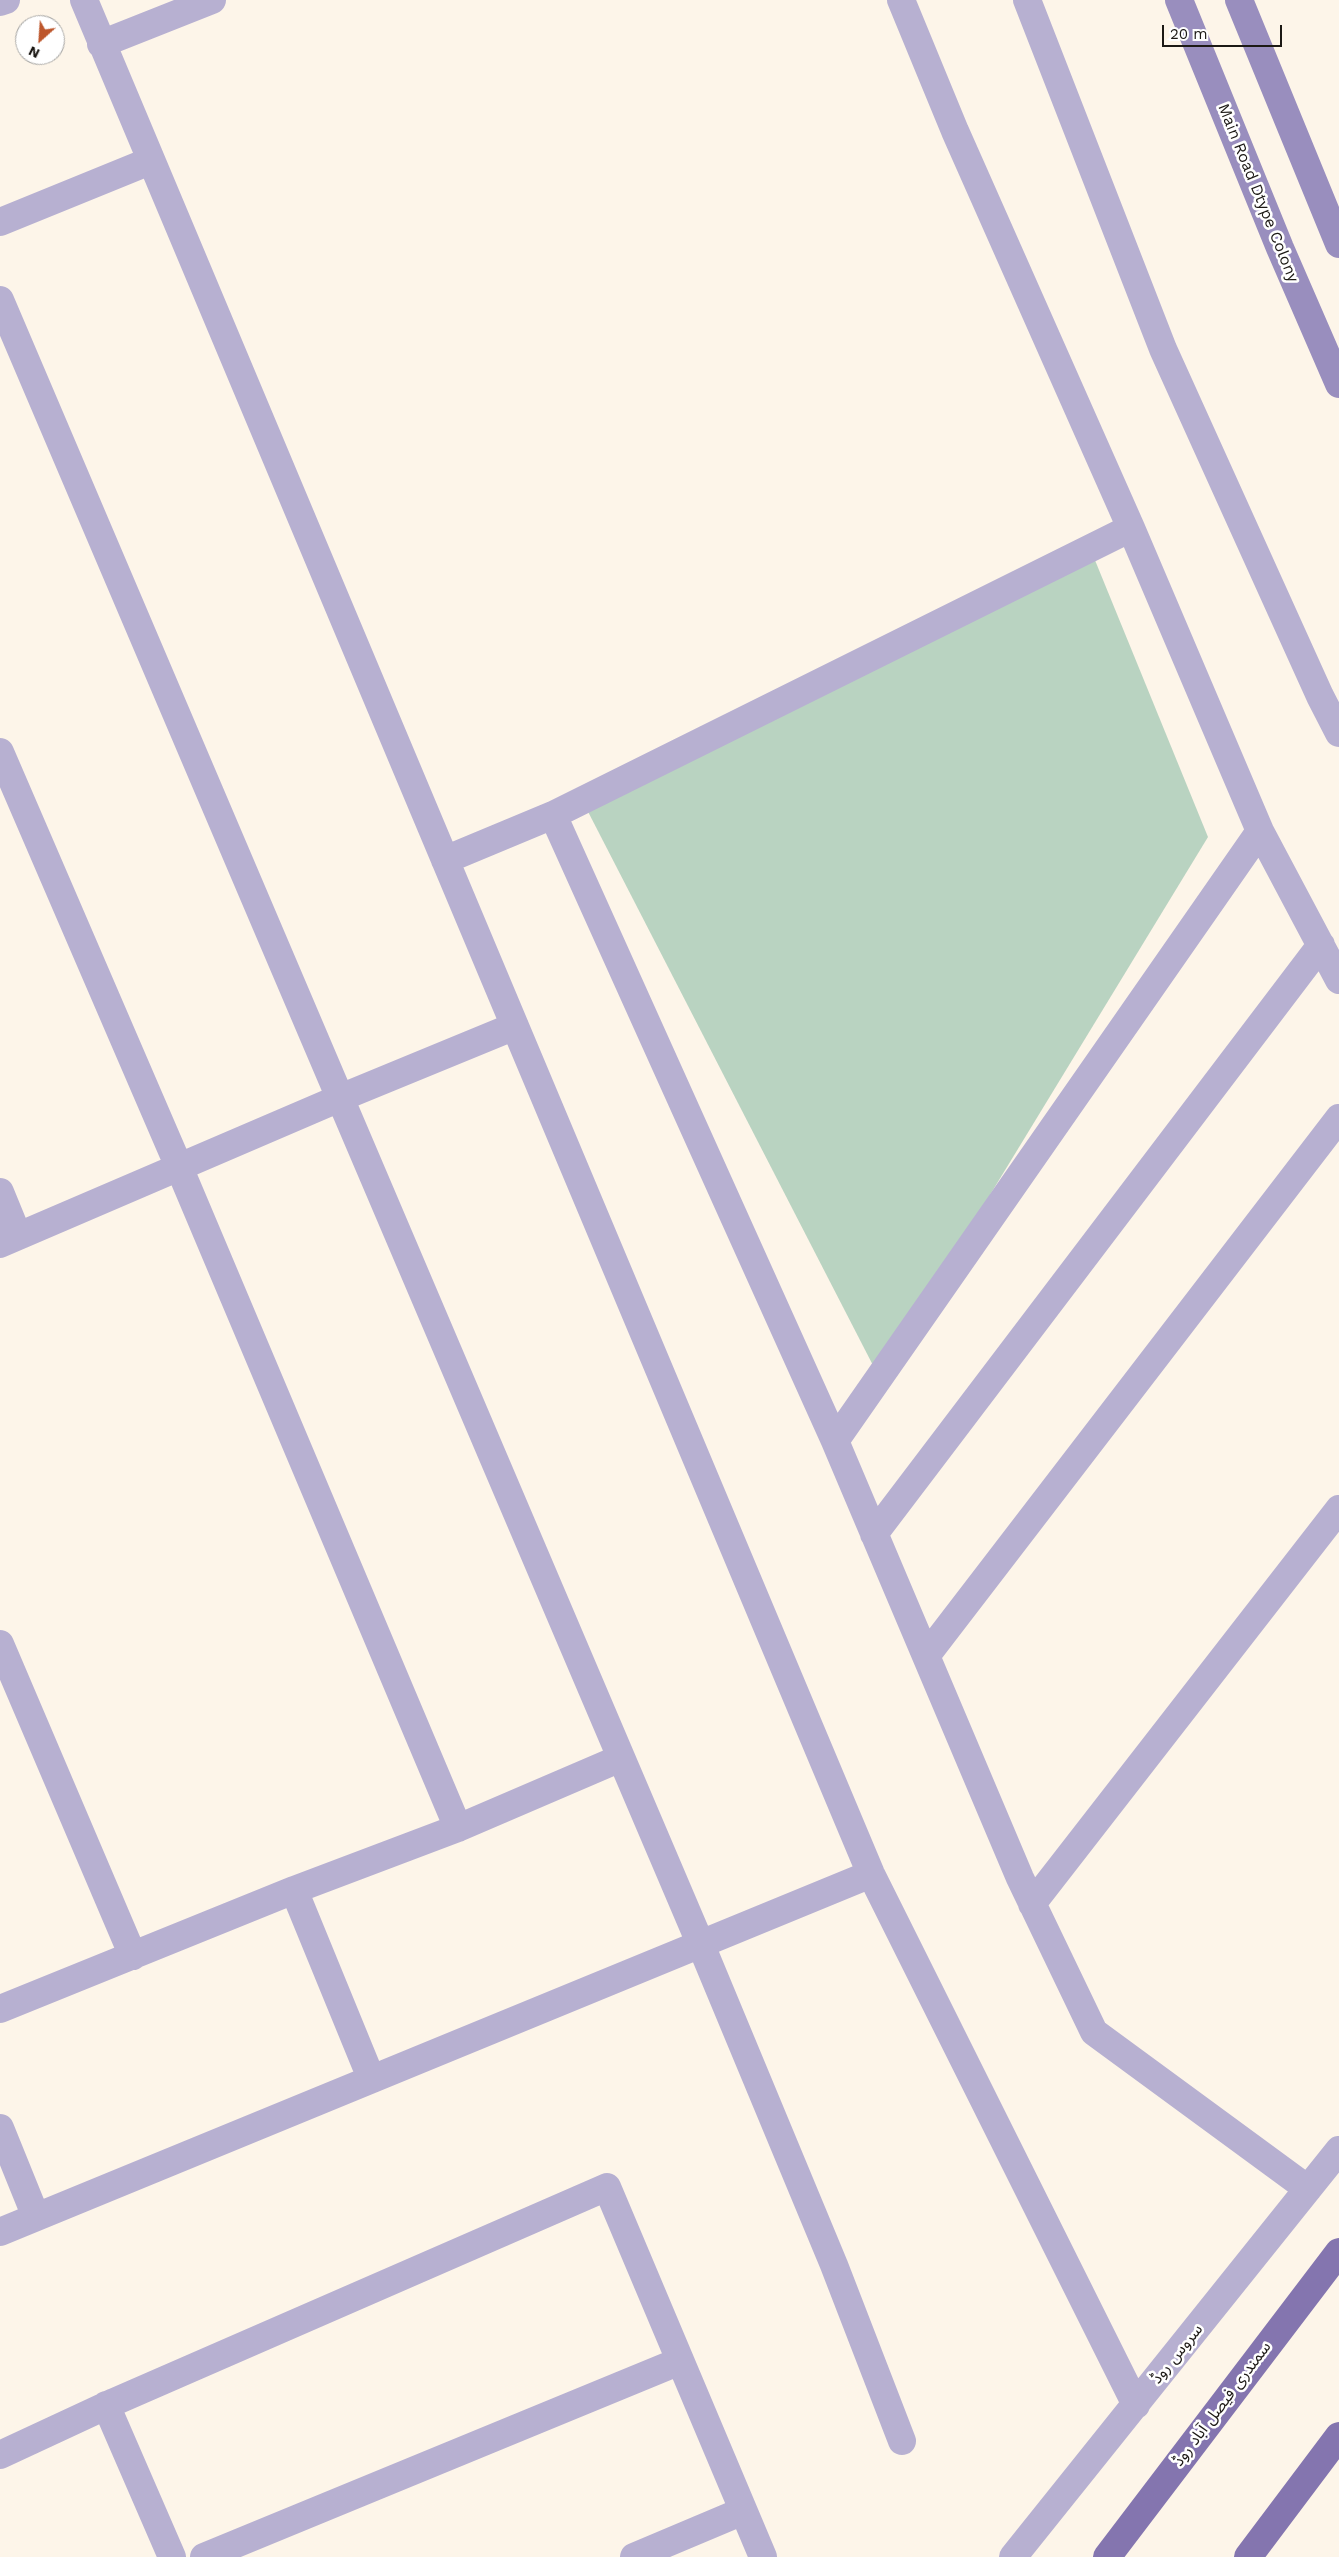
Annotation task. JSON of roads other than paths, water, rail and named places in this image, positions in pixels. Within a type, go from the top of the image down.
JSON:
[{"type":"main road","name":"Main Road Dtype Colony","points":[[1179,0],[1280,248],[1339,384]]},
{"type":"main road","points":[[1239,0],[1339,244]]},
{"type":"main road","name":"سمندری فیصل آباد روڈ","points":[[1107,2557],[1339,2252]]},
{"type":"main road","points":[[1248,2557],[1339,2436]]},
{"type":"street","points":[[0,2],[6,0]]},
{"type":"street","points":[[84,0],[871,1874],[1136,2405]]},
{"type":"street","points":[[101,44],[212,0]]},
{"type":"street","points":[[901,0],[955,130],[1131,528],[1260,832],[1339,980]]},
{"type":"street","points":[[1027,0],[1163,348],[1320,696],[1339,733]]},
{"type":"street","points":[[0,222],[150,160]]},
{"type":"street","points":[[0,300],[701,1945],[826,2247],[902,2441]]},
{"type":"street","points":[[445,860],[553,815],[1131,528]]},
{"type":"street","points":[[0,752],[179,1167],[458,1828]]},
{"type":"street","points":[[553,815],[835,1441],[1032,1904],[1094,2032],[1308,2189]]},
{"type":"street","points":[[835,1441],[1260,832]]},
{"type":"street","points":[[874,1534],[1321,945]]},
{"type":"street","points":[[0,1192],[9,1240],[340,1098],[515,1026]]},
{"type":"street","points":[[926,1656],[1339,1118]]},
{"type":"street","points":[[1032,1904],[1339,1509]]},
{"type":"street","points":[[0,1644],[133,1956]]},
{"type":"street","points":[[0,2009],[294,1890],[458,1828],[621,1758]]},
{"type":"street","points":[[0,2232],[871,1874]]},
{"type":"street","points":[[294,1890],[372,2078]]},
{"type":"street","points":[[0,2128],[36,2217]]},
{"type":"street","name":"سروس روڈ","points":[[1013,2557],[1339,2150]]},
{"type":"street","points":[[0,2455],[106,2405],[607,2187],[763,2557]]},
{"type":"street","points":[[204,2557],[680,2361]]},
{"type":"street","points":[[106,2405],[172,2557]]},
{"type":"street","points":[[634,2557],[743,2511]]}]
